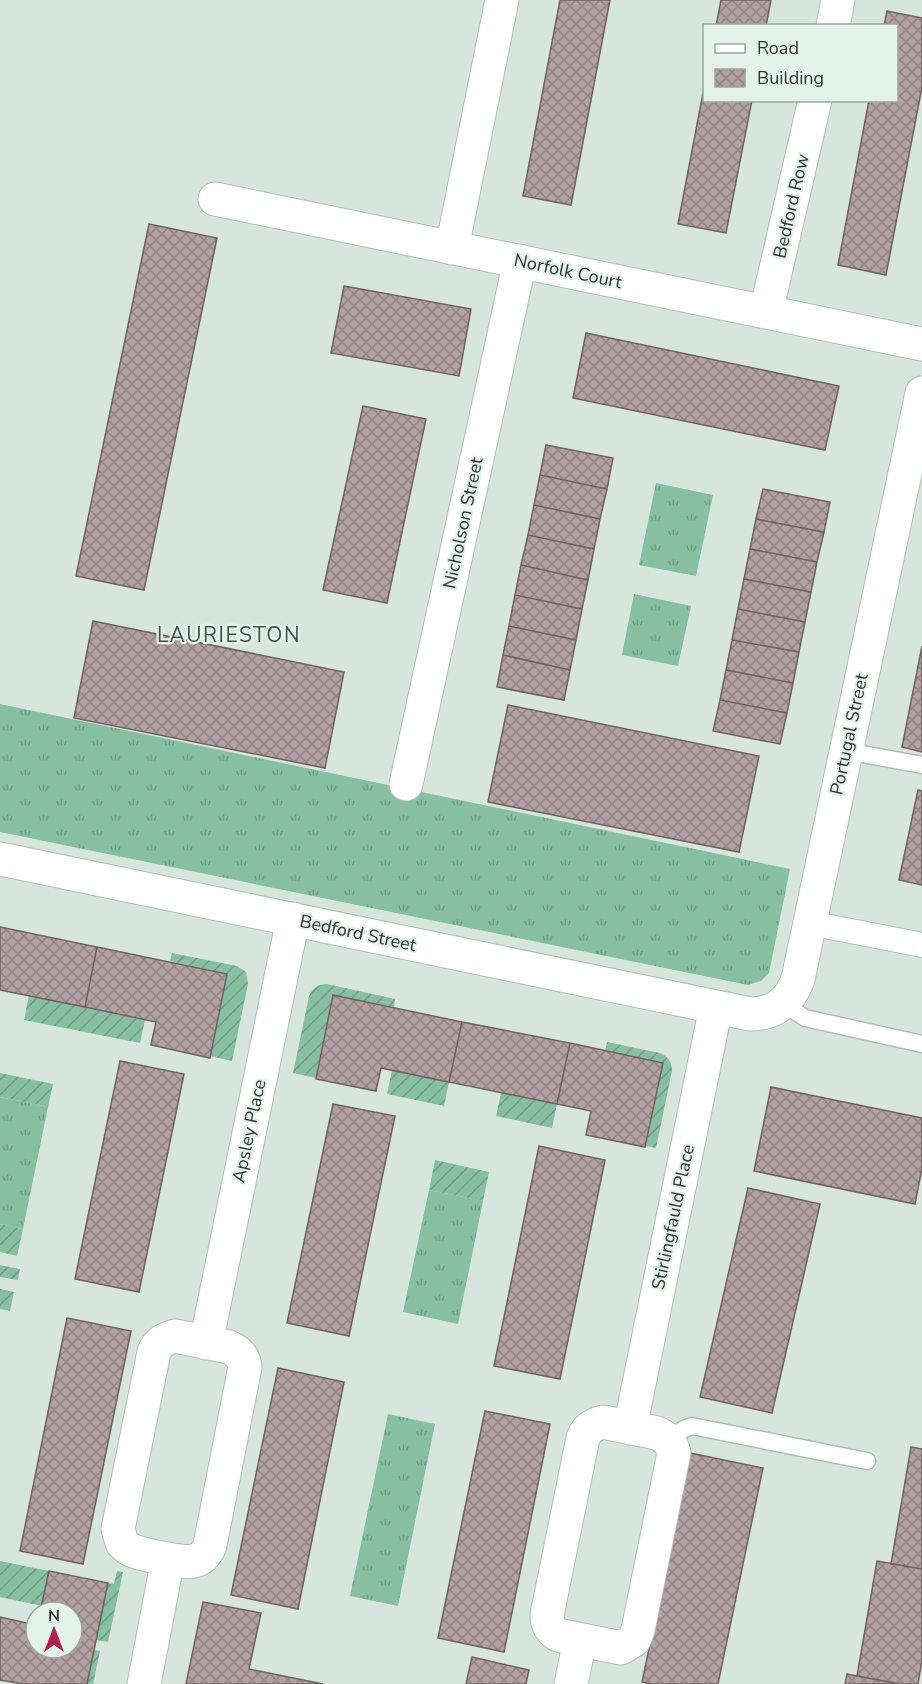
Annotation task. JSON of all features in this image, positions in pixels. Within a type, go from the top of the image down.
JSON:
[{"type":"street","points":[[452,248],[502,0]]},
{"type":"street","points":[[833,24],[838,0]]},
{"type":"street","name":"Bedford Row","points":[[766,312],[815,102]]},
{"type":"street","name":"Norfolk Court","points":[[215,199],[922,344]]},
{"type":"street","name":"Nicholson Street","points":[[406,784],[520,261]]},
{"type":"street","name":"Portugal Street","points":[[783,1003],[794,989],[810,923],[922,393]]},
{"type":"street","name":"Bedford Street","points":[[0,859],[716,1007]]},
{"type":"street","name":"Apsley Place","points":[[206,1343],[293,920]]},
{"type":"street","points":[[810,923],[922,945]]},
{"type":"street","points":[[716,1007],[759,1014],[783,1003]]},
{"type":"street","name":"Stirlingfauld Place","points":[[630,1428],[716,1007]]},
{"type":"street","points":[[175,1336],[206,1343],[235,1350],[245,1362],[245,1373],[208,1550],[202,1558],[187,1563],[129,1549],[122,1543],[119,1525],[156,1347],[175,1336]]},
{"type":"street","points":[[603,1422],[630,1428],[657,1433],[668,1439],[673,1448],[674,1458],[636,1636],[621,1648],[562,1637],[548,1624],[547,1615],[585,1433],[591,1426],[603,1422]]},
{"type":"street","points":[[144,1684],[168,1558]]},
{"type":"street","points":[[571,1684],[580,1640]]},
{"type":"lane","points":[[846,751],[922,765]]},
{"type":"lane","points":[[783,1003],[805,1018],[922,1044]]},
{"type":"lane","points":[[668,1439],[692,1426],[867,1461]]},
{"type":"green space","points":[[656,483],[713,495],[696,576],[639,565]]},
{"type":"green space","points":[[634,594],[691,606],[678,666],[622,655]]},
{"type":"green space","points":[[0,704],[790,869],[769,973],[761,981],[748,985],[0,832]]},
{"type":"green space","points":[[172,953],[237,966],[246,972],[248,984],[232,1061],[210,1056],[227,974],[170,961]]},
{"type":"green space","points":[[327,984],[395,999],[394,1007],[333,995],[316,1078],[293,1073],[309,996],[316,987]]},
{"type":"green space","points":[[29,995],[145,1020],[140,1043],[24,1020]]},
{"type":"green space","points":[[607,1042],[660,1053],[670,1062],[672,1071],[656,1148],[646,1146],[663,1063],[605,1051]]},
{"type":"green space","points":[[392,1070],[449,1082],[444,1106],[387,1094]]},
{"type":"green space","points":[[0,1073],[53,1084],[48,1107],[0,1097]]},
{"type":"green space","points":[[501,1093],[557,1104],[552,1128],[496,1116]]},
{"type":"green space","points":[[0,1097],[48,1107],[23,1229],[0,1224]]},
{"type":"green space","points":[[435,1160],[489,1172],[483,1201],[429,1190]]},
{"type":"green space","points":[[429,1190],[483,1201],[458,1324],[403,1312]]},
{"type":"green space","points":[[0,1224],[23,1229],[17,1256],[0,1252]]},
{"type":"green space","points":[[0,1265],[20,1269],[18,1280],[0,1277]]},
{"type":"green space","points":[[0,1289],[14,1292],[10,1311],[0,1309]]},
{"type":"green space","points":[[388,1414],[435,1424],[398,1606],[350,1596]]},
{"type":"green space","points":[[0,1561],[49,1571],[43,1600],[24,1600],[24,1602],[0,1597]]},
{"type":"green space","points":[[117,1571],[123,1572],[108,1642],[96,1640],[108,1583],[114,1584]]},
{"type":"green space","points":[[94,1650],[100,1651],[93,1684],[87,1684]]},
{"type":"building","points":[[560,0],[610,0],[571,205],[523,196]]},
{"type":"building","points":[[721,0],[771,0],[766,24],[716,24]]},
{"type":"building","points":[[887,11],[922,18],[922,87],[886,275],[838,265],[869,102],[898,102],[898,24],[884,24]]},
{"type":"building","points":[[703,93],[703,102],[752,102],[726,233],[678,224]]},
{"type":"building","points":[[149,224],[217,238],[144,590],[76,576]]},
{"type":"building","points":[[344,286],[471,309],[459,376],[331,353]]},
{"type":"building","points":[[586,333],[839,386],[825,450],[573,398]]},
{"type":"building","points":[[363,406],[426,419],[387,603],[323,590]]},
{"type":"building","points":[[546,445],[613,458],[607,489],[540,475]]},
{"type":"building","points":[[540,475],[607,489],[600,519],[534,505]]},
{"type":"building","points":[[763,489],[830,502],[824,532],[756,519]]},
{"type":"building","points":[[534,505],[600,519],[594,549],[528,535]]},
{"type":"building","points":[[756,519],[824,532],[817,562],[750,549]]},
{"type":"building","points":[[528,535],[594,549],[588,580],[521,565]]},
{"type":"building","points":[[750,549],[817,562],[811,592],[744,579]]},
{"type":"building","points":[[521,565],[588,580],[582,609],[515,595]]},
{"type":"building","points":[[744,579],[811,592],[805,622],[738,609]]},
{"type":"building","points":[[515,595],[582,609],[576,640],[509,626]]},
{"type":"building","points":[[738,609],[805,622],[799,652],[732,640]]},
{"type":"building","points":[[93,621],[344,672],[325,768],[74,718]]},
{"type":"building","points":[[509,626],[576,640],[570,670],[503,655]]},
{"type":"building","points":[[732,640],[799,652],[793,683],[726,670]]},
{"type":"building","points":[[922,646],[922,752],[902,747]]},
{"type":"building","points":[[503,655],[570,670],[564,700],[497,687]]},
{"type":"building","points":[[726,670],[793,683],[787,713],[720,700]]},
{"type":"building","points":[[720,700],[787,713],[780,744],[713,731]]},
{"type":"building","points":[[508,705],[759,756],[739,852],[488,802]]},
{"type":"building","points":[[918,790],[922,791],[922,885],[899,880]]},
{"type":"building","points":[[0,927],[97,947],[85,1007],[0,990]]},
{"type":"building","points":[[97,947],[227,974],[210,1058],[151,1045],[156,1022],[85,1007]]},
{"type":"building","points":[[333,995],[462,1022],[449,1082],[381,1068],[376,1091],[316,1079]]},
{"type":"building","points":[[462,1022],[570,1043],[557,1104],[449,1082]]},
{"type":"building","points":[[570,1043],[663,1063],[645,1147],[586,1135],[591,1111],[557,1104]]},
{"type":"building","points":[[120,1061],[184,1074],[139,1292],[75,1279]]},
{"type":"building","points":[[771,1087],[922,1118],[922,1168],[915,1204],[754,1171]]},
{"type":"building","points":[[333,1104],[395,1116],[349,1336],[287,1323]]},
{"type":"building","points":[[539,1146],[605,1160],[560,1379],[494,1366]]},
{"type":"building","points":[[748,1188],[820,1204],[772,1413],[700,1397]]},
{"type":"building","points":[[67,1318],[131,1331],[83,1564],[20,1551]]},
{"type":"building","points":[[278,1368],[344,1382],[298,1609],[231,1595]]},
{"type":"building","points":[[485,1411],[550,1424],[504,1652],[438,1638]]},
{"type":"building","points":[[911,1447],[922,1449],[922,1569],[891,1564]]},
{"type":"building","points":[[690,1453],[763,1468],[718,1684],[650,1684],[642,1682]]},
{"type":"building","points":[[877,1561],[922,1569],[922,1660],[918,1684],[900,1684],[857,1676]]},
{"type":"building","points":[[49,1571],[108,1583],[87,1684],[23,1684],[0,1680],[0,1617],[24,1622],[24,1660],[84,1660],[84,1600],[43,1600]]},
{"type":"building","points":[[203,1602],[261,1613],[249,1669],[323,1684],[186,1684]]},
{"type":"building","points":[[472,1657],[529,1670],[526,1684],[466,1684]]},
{"type":"building","points":[[847,1674],[857,1676],[900,1684],[845,1684]]},
{"type":"district","name":"LAURIESTON","points":[[229,635]]}]
